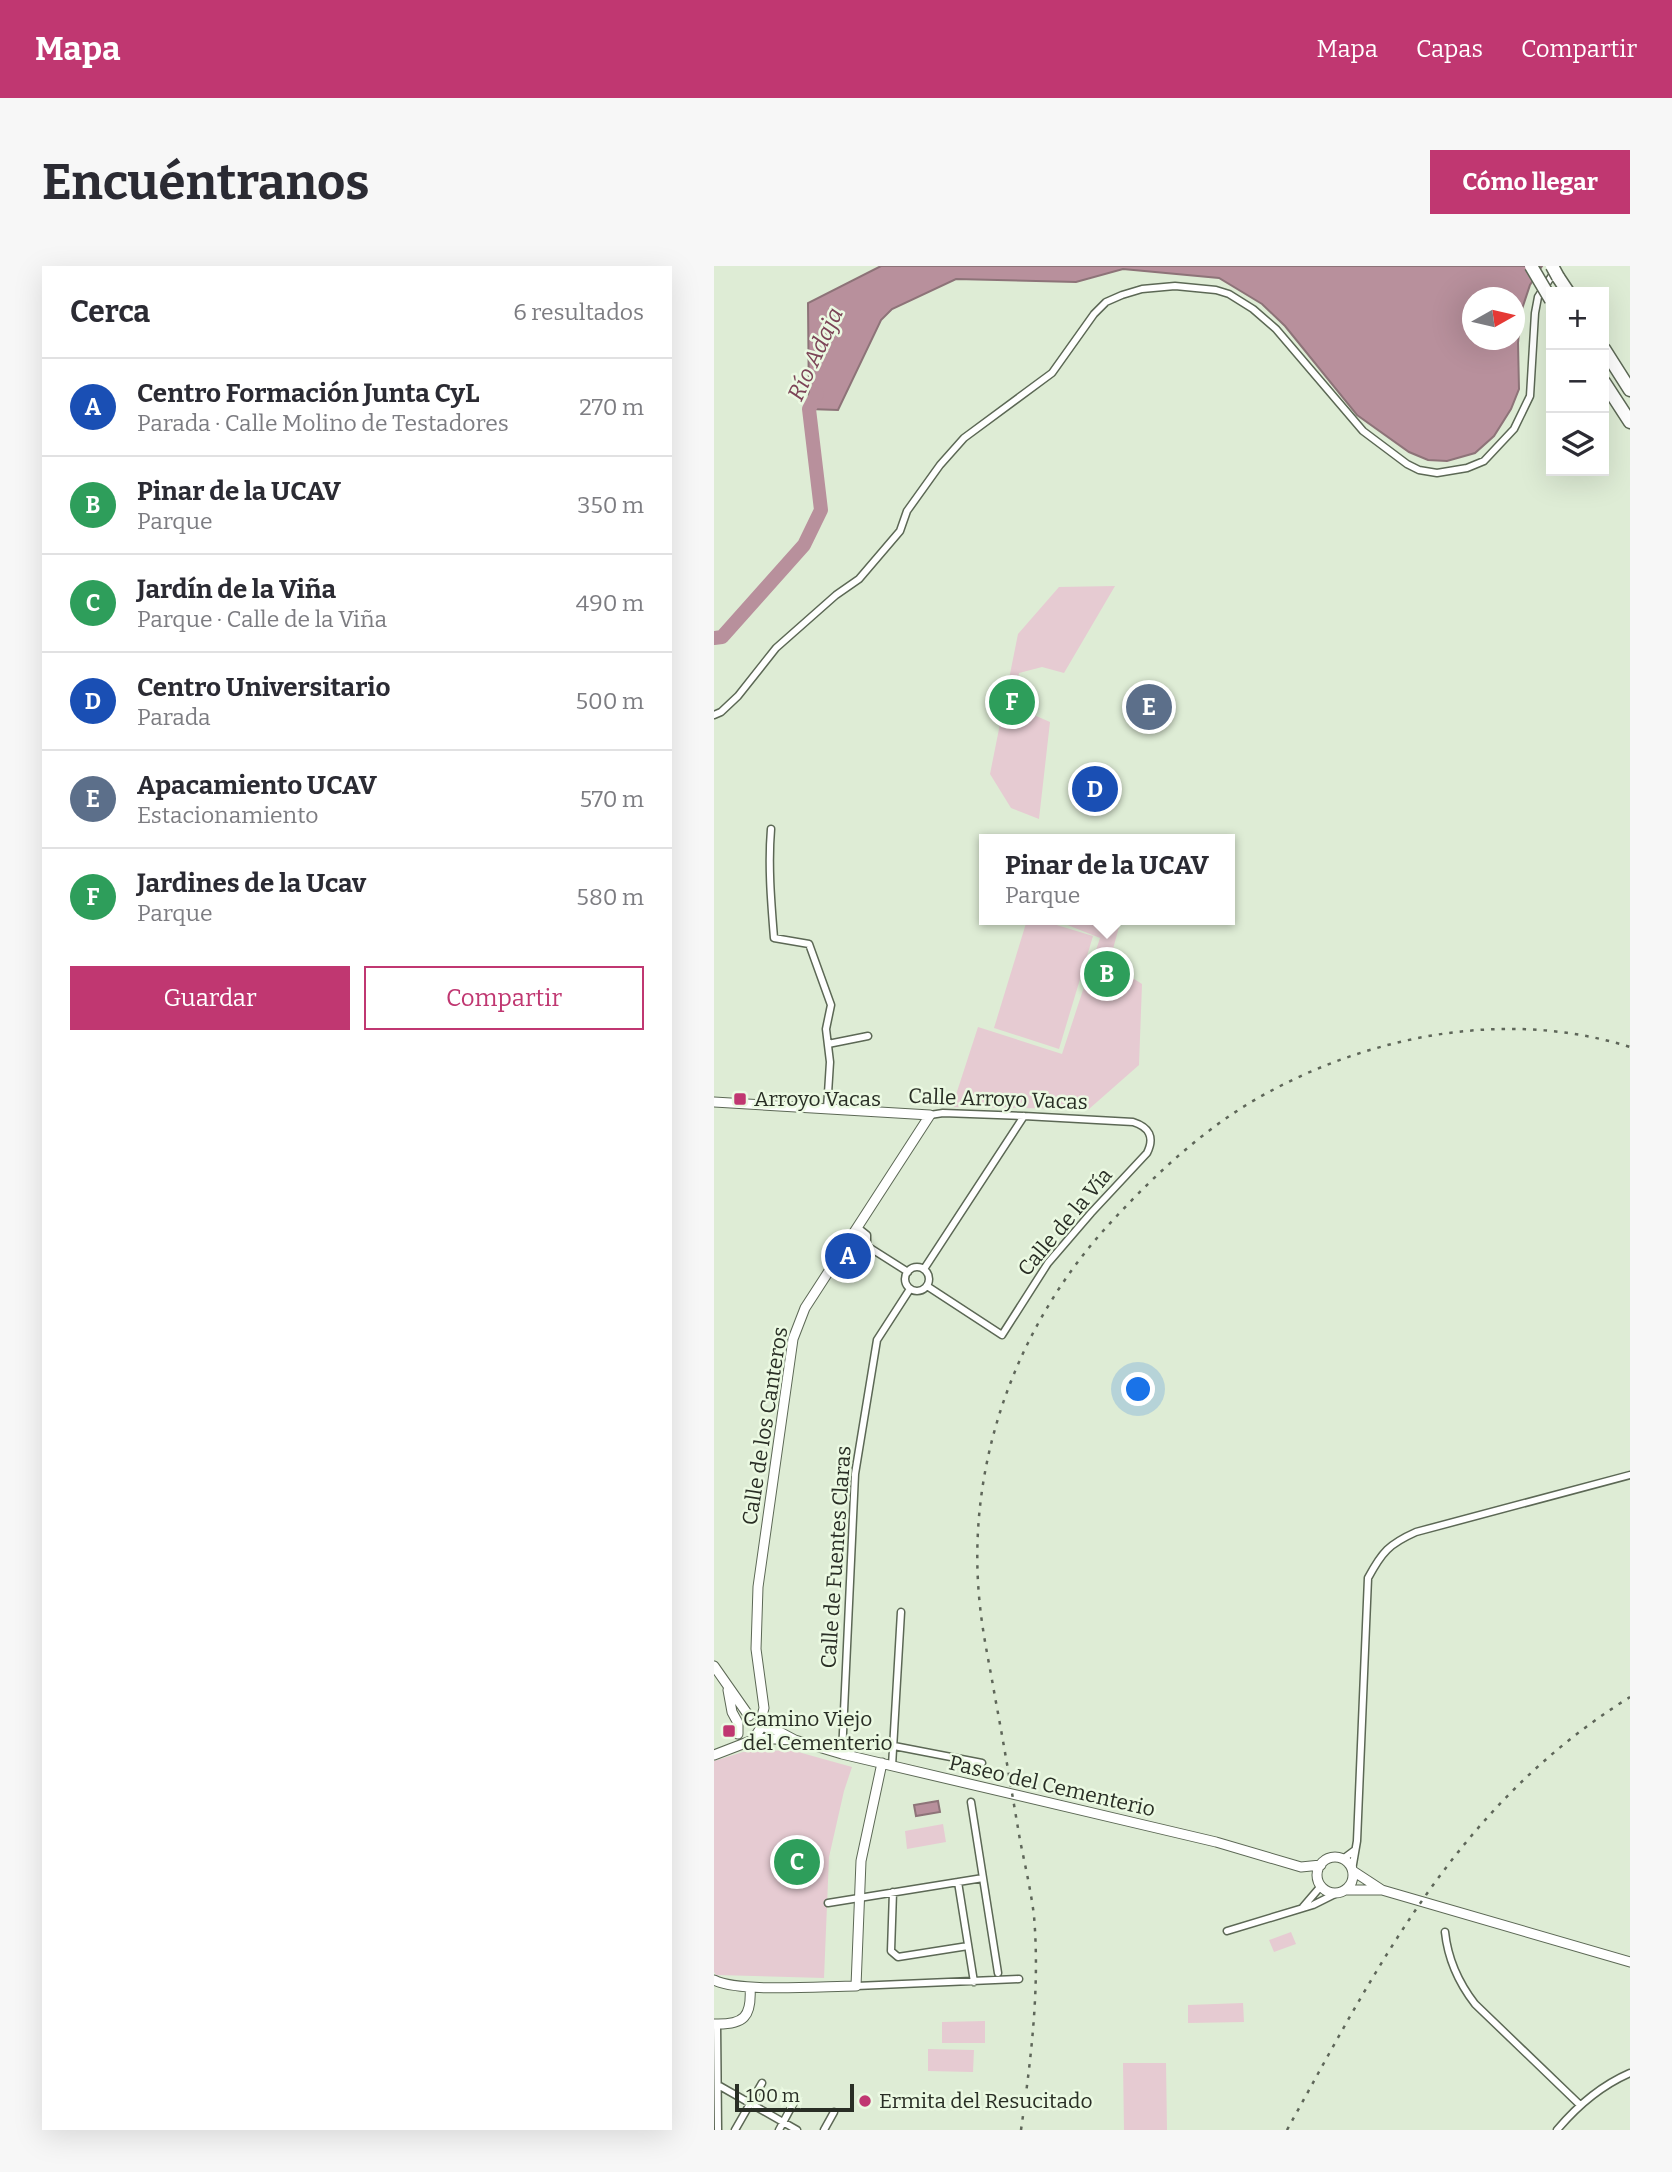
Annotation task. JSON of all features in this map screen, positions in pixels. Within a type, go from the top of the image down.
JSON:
[{"type":"highway","points":[[1531,266],[1546,292]]},
{"type":"highway","points":[[1556,270],[1565,287]]},
{"type":"highway","points":[[1605,350],[1630,390]]},
{"type":"highway","points":[[1609,390],[1630,422]]},
{"type":"street","points":[[714,715],[738,696],[776,648],[836,595],[859,579],[900,531],[906,511],[964,438],[1052,373],[1094,314],[1106,302],[1142,289],[1175,286],[1229,293],[1276,329],[1363,431],[1407,464],[1419,470],[1437,473],[1467,468],[1484,461],[1514,429],[1530,396],[1538,297],[1556,270]]},
{"type":"street","points":[[771,829],[769,851],[774,938],[809,944],[831,1006],[826,1029],[830,1062],[827,1109]]},
{"type":"street","points":[[828,1044],[868,1036]]},
{"type":"street","name":"Calle Arroyo Vacas","points":[[714,1102],[930,1115],[1024,1116],[1133,1122],[1144,1125],[1150,1133]]},
{"type":"street","name":"Calle de los Canteros","points":[[760,1725],[764,1709],[756,1649],[758,1587],[793,1339],[805,1308],[930,1115]]},
{"type":"street","points":[[923,1269],[1024,1116]]},
{"type":"street","name":"Calle de la Vía","points":[[927,1286],[1002,1335],[1048,1263],[1147,1153],[1152,1143],[1150,1133]]},
{"type":"street","points":[[857,1227],[866,1235],[867,1246]]},
{"type":"street","points":[[845,1246],[858,1251],[867,1246]]},
{"type":"street","points":[[867,1246],[908,1272]]},
{"type":"street","points":[[913,1268],[923,1269],[928,1275],[927,1286],[918,1291],[910,1289],[905,1279],[908,1272],[913,1268]]},
{"type":"street","name":"Calle de Fuentes Claras","points":[[842,1754],[855,1474],[877,1340],[910,1289]]},
{"type":"street","points":[[1227,1931],[1322,1902],[1341,1892],[1352,1882],[1368,1578],[1380,1555],[1395,1542],[1416,1532],[1630,1475]]},
{"type":"street","points":[[892,1766],[901,1612]]},
{"type":"street","points":[[714,1666],[727,1688],[760,1725],[760,1733],[753,1739],[743,1739],[738,1734],[738,1723],[732,1712],[727,1688]]},
{"type":"street","points":[[738,1723],[742,1718],[750,1716],[762,1696]]},
{"type":"street","name":"Paseo del Cementerio","points":[[760,1725],[795,1740],[842,1754],[1216,1843],[1301,1867],[1321,1865]]},
{"type":"street","name":"Paseo del Cementerio","points":[[724,1751],[738,1734]]},
{"type":"street","name":"Paseo del Cementerio","points":[[714,1755],[753,1739],[795,1740]]},
{"type":"street","points":[[894,1746],[982,1763]]},
{"type":"street","points":[[856,1986],[861,1861],[882,1763]]},
{"type":"street","points":[[971,1802],[998,1973]]},
{"type":"street","points":[[1343,1860],[1355,1850]]},
{"type":"street","points":[[1301,1909],[1319,1883],[1321,1865],[1331,1858],[1343,1860],[1352,1871],[1382,1890],[1630,1962]]},
{"type":"street","name":"Paseo del Cementerio","points":[[1301,1867],[1319,1883]]},
{"type":"street","points":[[828,1903],[983,1878]]},
{"type":"street","points":[[958,1882],[974,1982]]},
{"type":"street","points":[[1319,1883],[1326,1891],[1382,1890]]},
{"type":"street","points":[[893,1892],[891,1951],[898,1957],[968,1946]]},
{"type":"street","points":[[1445,1932],[1456,1976],[1475,2004],[1579,2104]]},
{"type":"street","points":[[714,1980],[750,1987],[856,1986],[1019,1979]]},
{"type":"street","points":[[718,2130],[716,2024],[730,2025],[741,2021],[749,2009],[750,1987]]},
{"type":"street","points":[[1557,2130],[1579,2104],[1616,2079],[1630,2073]]},
{"type":"street","points":[[735,2130],[762,2083]]},
{"type":"street","points":[[718,2085],[797,2130]]},
{"type":"street","points":[[779,2130],[794,2102]]},
{"type":"street","points":[[824,2130],[834,2112]]},
{"type":"shaded area","points":[[1115,586],[1064,673],[1042,667],[1019,673],[1015,692],[1027,712],[1050,722],[1039,819],[1011,808],[990,774],[1018,634],[1059,587]]},
{"type":"shaded area","points":[[1025,925],[1057,925],[1093,936],[1059,1049],[994,1028]]},
{"type":"shaded area","points":[[1068,925],[1120,925],[1109,963],[1142,984],[1139,1065],[1089,1109],[952,1107],[978,1027],[1062,1054],[1100,938]]},
{"type":"shaded area","points":[[791,1750],[852,1767],[829,1857],[824,1978],[716,1975],[714,1761],[743,1752]]},
{"type":"shaded area","points":[[943,1824],[946,1842],[907,1849],[905,1831]]},
{"type":"shaded area","points":[[1291,1932],[1296,1944],[1274,1952],[1269,1940]]},
{"type":"shaded area","points":[[1243,2003],[1244,2022],[1188,2023],[1188,2005]]},
{"type":"shaded area","points":[[985,2021],[985,2043],[942,2043],[942,2022]]},
{"type":"shaded area","points":[[928,2049],[974,2050],[973,2072],[928,2071]]},
{"type":"shaded area","points":[[1123,2063],[1166,2063],[1167,2130],[1124,2130]]},
{"type":"water","points":[[881,266],[1542,266],[1530,285],[1525,300],[1525,287],[1462,287],[1462,350],[1518,350],[1519,389],[1511,409],[1494,436],[1475,453],[1447,461],[1428,460],[1409,452],[1357,415],[1285,326],[1262,304],[1219,278],[1123,269],[1076,282],[956,279],[892,309],[881,320],[838,410],[809,409],[808,303]]},
{"type":"water","points":[[938,1801],[940,1812],[916,1816],[914,1805]]},
{"type":"waterway","name":"Río Adaja","points":[[714,638],[722,637],[804,545],[821,510],[809,409],[817,394]]},
{"type":"railway","points":[[1021,2130],[1035,1997],[1034,1916],[983,1629],[977,1555],[980,1504],[989,1454],[1002,1406],[1021,1359],[1044,1314],[1071,1271],[1103,1231],[1159,1173],[1221,1122],[1267,1093],[1309,1073],[1398,1042],[1491,1029],[1538,1030],[1584,1036],[1630,1047]]},
{"type":"railway","points":[[1287,2130],[1392,1947],[1471,1836],[1517,1786],[1570,1739],[1630,1697]]},
{"type":"place","name":"Jardines de la Ucav","points":[[1012,702]]},
{"type":"place","name":"Apacamiento UCAV","points":[[1149,707]]},
{"type":"place","name":"Centro Universitario","points":[[1095,789]]},
{"type":"place","name":"Pinar de la UCAV","points":[[1107,974]]},
{"type":"place","name":"Arroyo Vacas","points":[[740,1099]]},
{"type":"place","name":"Centro Formación Junta CyL","points":[[848,1256]]},
{"type":"place","name":"Camino Viejo del Cementerio","points":[[729,1731]]},
{"type":"place","name":"Jardín de la Viña","points":[[797,1862]]},
{"type":"place","name":"Ermita del Resucitado","points":[[865,2101]]}]
